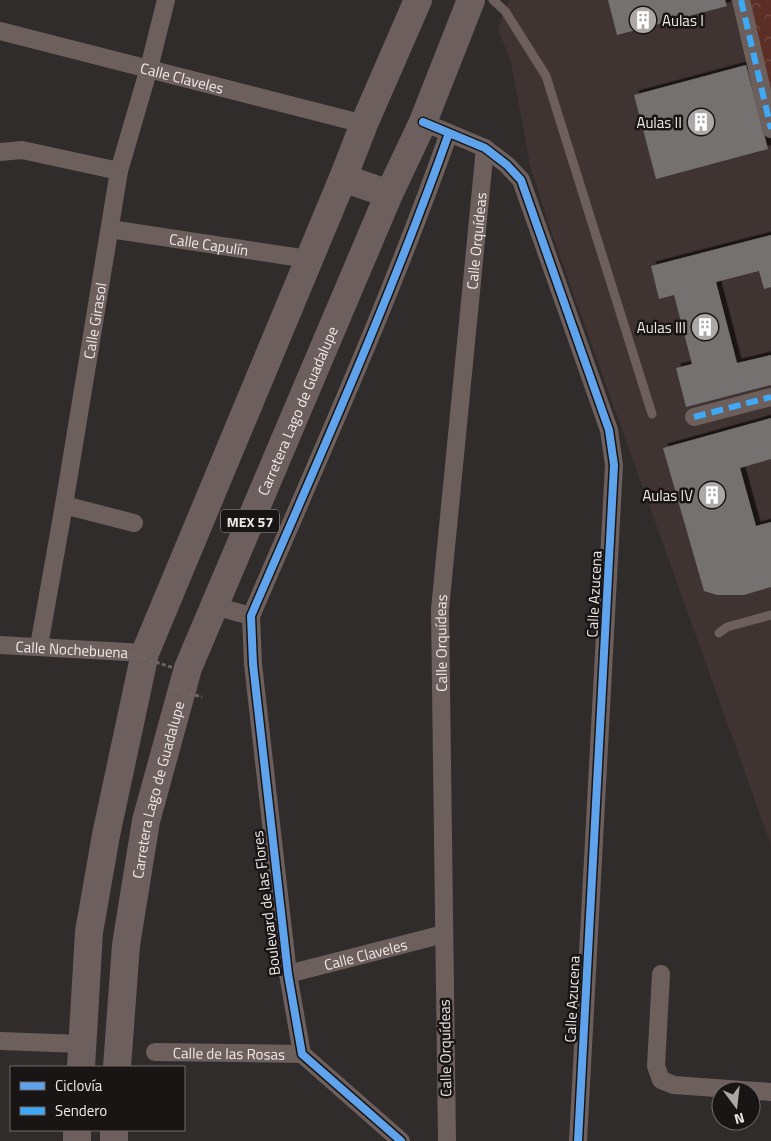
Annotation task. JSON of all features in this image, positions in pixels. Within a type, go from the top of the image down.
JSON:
[{"type":"main road","name":"MEX 57","points":[[81,1056],[89,932],[138,653],[418,0]]},
{"type":"main road","name":"Carretera Lago de Guadalupe","points":[[117,1066],[126,945],[146,821],[188,668],[389,194],[423,122],[471,0]]},
{"type":"main road","points":[[343,178],[389,194]]},
{"type":"street","name":"Calle Girasol","points":[[40,646],[119,171],[149,68],[166,0]]},
{"type":"street","points":[[741,0],[771,129]]},
{"type":"street","name":"Calle Claveles","points":[[0,31],[364,124]]},
{"type":"street","name":"Calle Azucena","points":[[423,122],[485,148],[508,165],[521,180],[608,430],[614,465],[578,1141]]},
{"type":"street","points":[[214,606],[252,616],[368,344],[420,214],[449,133]]},
{"type":"street","name":"Calle Orquídeas","points":[[447,1141],[440,610],[485,148]]},
{"type":"street","points":[[0,152],[22,150],[119,171]]},
{"type":"street","name":"Calle Capulín","points":[[110,229],[308,259]]},
{"type":"street","points":[[694,417],[771,397]]},
{"type":"street","points":[[64,504],[134,523]]},
{"type":"street","name":"Boulevard de las Flores","points":[[252,616],[253,664],[288,974],[302,1054]]},
{"type":"street","name":"Calle Nochebuena","points":[[0,645],[138,653]]},
{"type":"street","name":"Calle Claveles","points":[[288,974],[444,934]]},
{"type":"street","points":[[661,974],[656,1066],[661,1080],[674,1085],[771,1092]]},
{"type":"street","points":[[0,1041],[81,1056]]},
{"type":"street","name":"Calle de las Rosas","points":[[155,1052],[302,1054]]},
{"type":"street","points":[[302,1054],[401,1141]]},
{"type":"lane","points":[[493,0],[505,11],[546,76],[652,414]]},
{"type":"lane","points":[[719,633],[727,627],[771,615]]},
{"type":"path","points":[[138,653],[177,669]]},
{"type":"path","points":[[170,688],[202,697]]},
{"type":"shaded area","points":[[509,0],[771,0],[771,845],[552,234],[530,165],[511,62],[498,29]]},
{"type":"green space","points":[[750,0],[771,0],[771,93]]},
{"type":"building","name":"Aulas I","points":[[608,0],[725,0],[727,6],[617,35]]},
{"type":"building","name":"Aulas II","points":[[746,65],[768,149],[656,179],[634,95]]},
{"type":"building","name":"Aulas III","points":[[771,235],[771,287],[764,289],[759,271],[716,282],[737,363],[771,355],[771,385],[686,407],[676,368],[692,364],[674,295],[659,299],[651,266]]},
{"type":"building","name":"Aulas IV","points":[[771,418],[771,459],[740,468],[756,526],[771,522],[771,587],[744,595],[717,595],[704,591],[663,448]]},
{"type":"marked path","points":[[741,0],[771,129]]},
{"type":"marked path","points":[[694,417],[771,397]]},
{"type":"cycle path","points":[[423,122],[485,148],[507,165],[521,180],[609,430],[614,465],[578,1141]]},
{"type":"cycle path","points":[[401,1141],[302,1054],[288,974],[253,664],[251,616],[379,316],[449,133]]},
{"type":"place","name":"Aulas I","points":[[643,20]]},
{"type":"place","name":"Aulas II","points":[[701,122]]},
{"type":"place","name":"Aulas III","points":[[705,327]]},
{"type":"place","name":"Aulas IV","points":[[712,495]]}]
